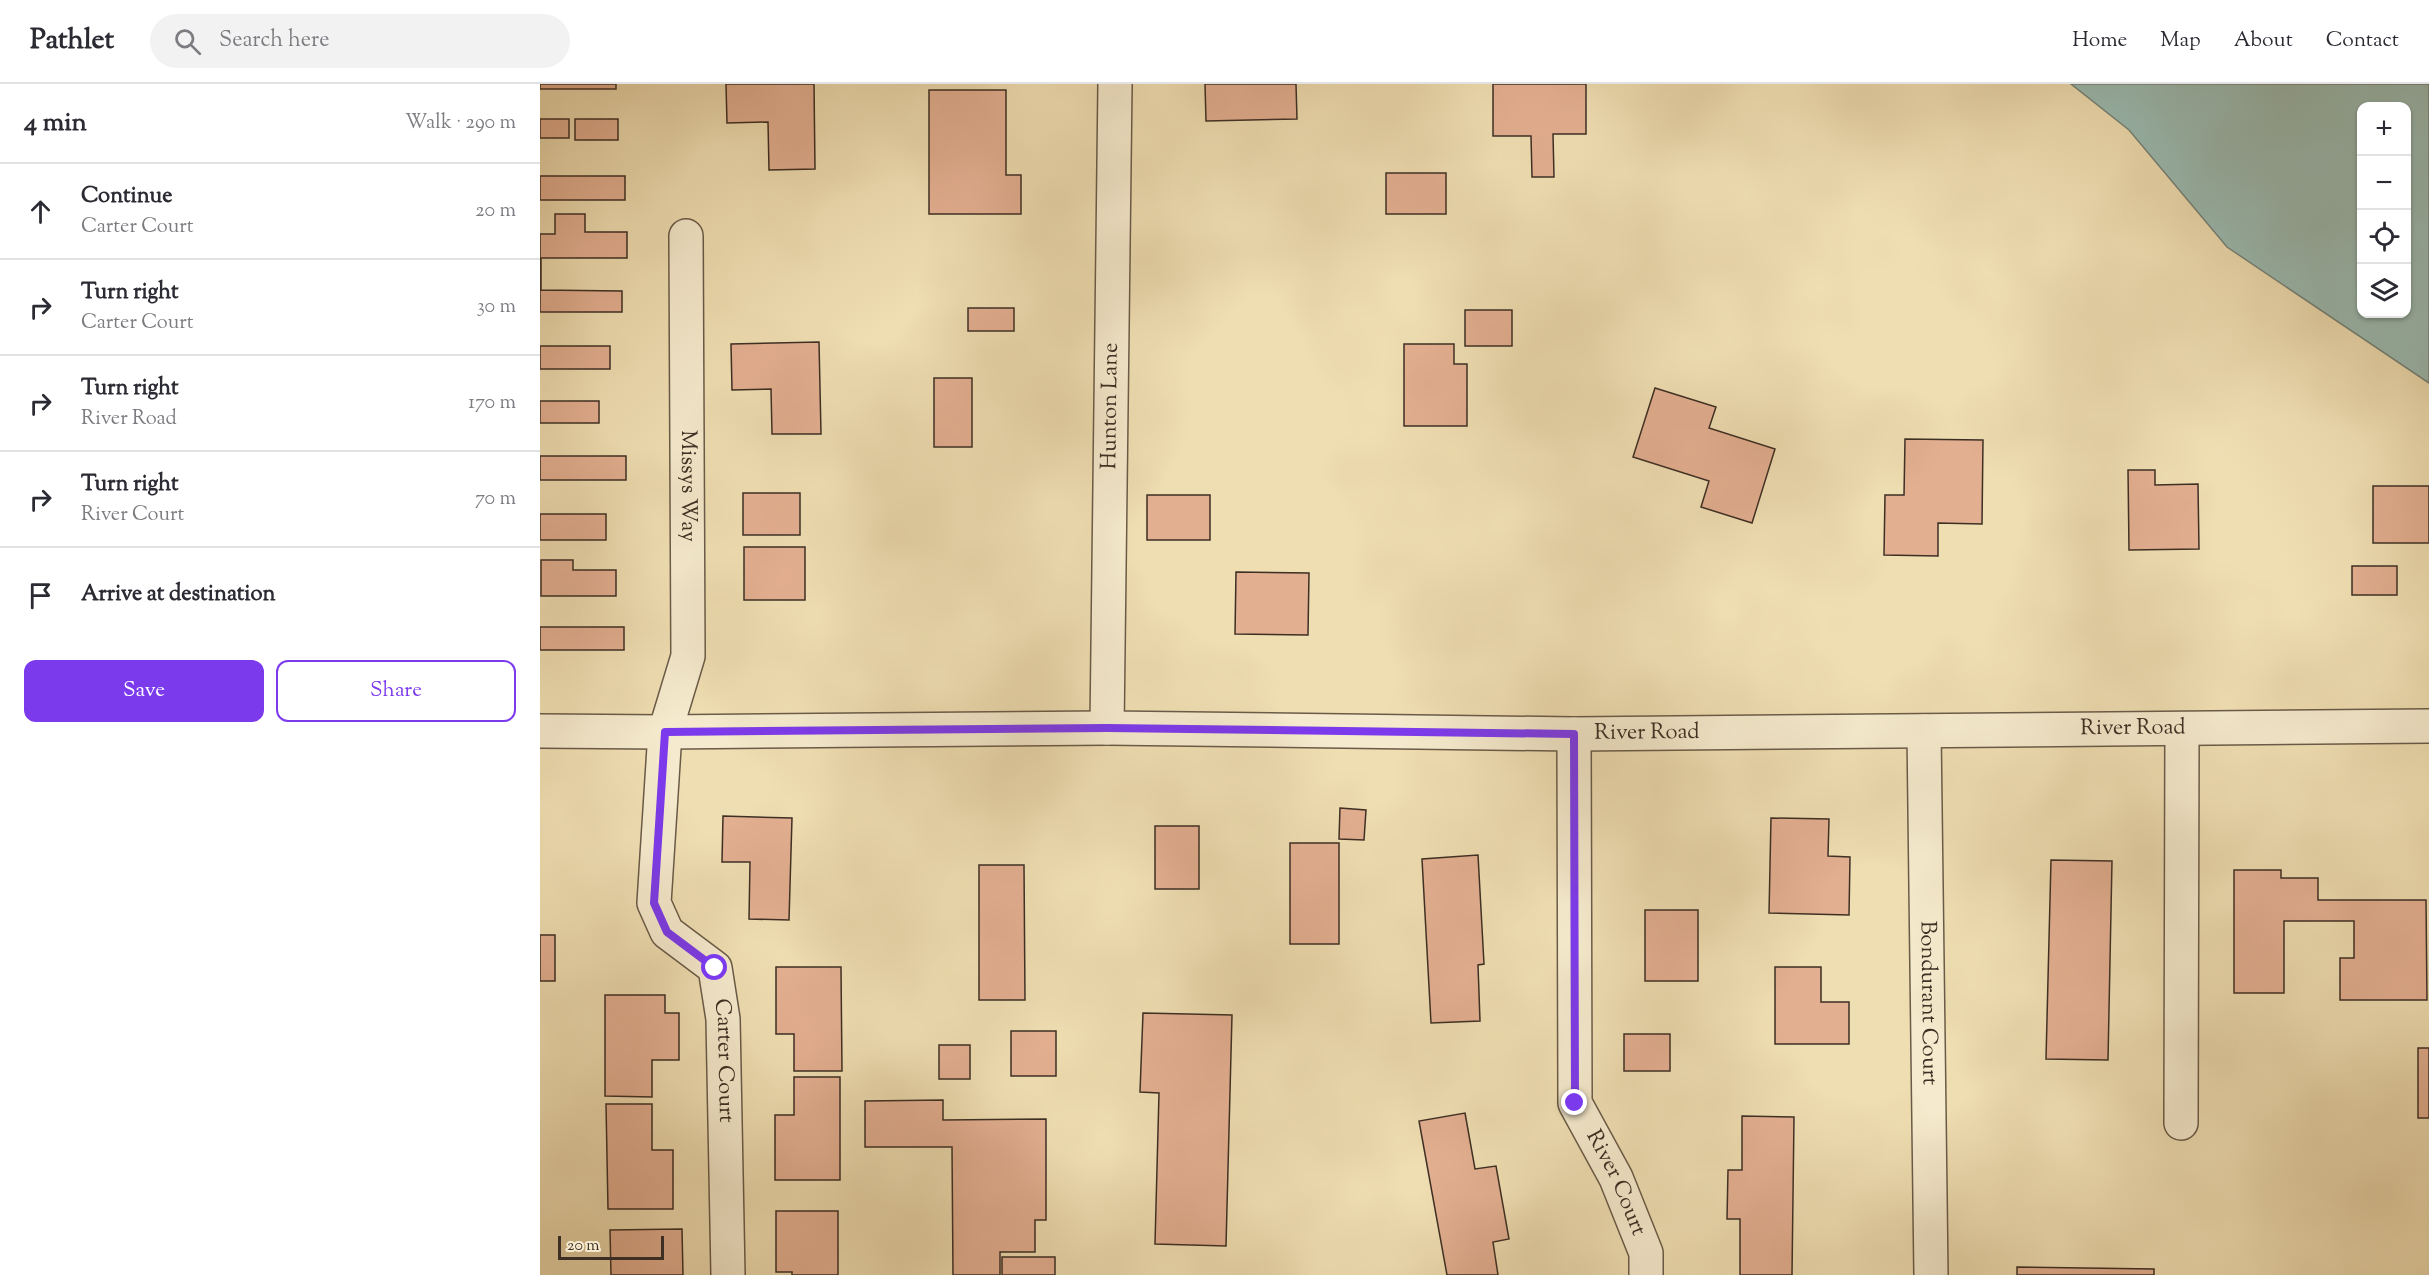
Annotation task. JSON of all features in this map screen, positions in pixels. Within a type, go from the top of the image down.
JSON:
[{"type":"street","name":"Hunton Lane","points":[[1107,728],[1115,84]]},
{"type":"street","name":"Missys Way","points":[[665,732],[687,656],[686,236]]},
{"type":"street","name":"River Road","points":[[540,731],[1107,728],[1574,734],[2429,726]]},
{"type":"street","points":[[2181,1123],[2182,729]]},
{"type":"street","name":"Bondurant Court","points":[[1924,731],[1931,1275]]},
{"type":"street","name":"Carter Court","points":[[665,732],[654,903],[667,932],[715,968],[723,1019],[728,1275]]},
{"type":"street","name":"River Court","points":[[1574,734],[1575,1103],[1616,1178],[1646,1253],[1646,1275]]},
{"type":"water","points":[[2071,84],[2429,84],[2429,383],[2227,247],[2129,130]]},
{"type":"building","points":[[540,84],[616,84],[616,89],[540,89]]},
{"type":"building","points":[[726,84],[814,84],[815,169],[769,170],[768,122],[727,123]]},
{"type":"building","points":[[1205,84],[1296,84],[1297,119],[1206,121]]},
{"type":"building","points":[[1493,84],[1586,84],[1586,134],[1553,134],[1554,177],[1532,177],[1531,136],[1493,136]]},
{"type":"building","points":[[929,90],[1006,90],[1006,175],[1021,175],[1021,214],[929,214]]},
{"type":"building","points":[[540,119],[569,119],[569,138],[540,138]]},
{"type":"building","points":[[575,119],[618,119],[618,140],[575,140]]},
{"type":"building","points":[[1386,173],[1446,173],[1446,214],[1386,214]]},
{"type":"building","points":[[540,176],[625,176],[625,200],[540,200]]},
{"type":"building","points":[[555,214],[585,214],[585,232],[627,232],[627,258],[541,258],[541,290],[622,291],[622,312],[540,312],[540,234],[555,234]]},
{"type":"building","points":[[968,308],[1014,308],[1014,331],[968,331]]},
{"type":"building","points":[[1465,310],[1512,310],[1512,346],[1465,346]]},
{"type":"building","points":[[819,342],[821,434],[772,434],[771,389],[732,390],[731,344]]},
{"type":"building","points":[[1404,344],[1454,344],[1454,364],[1467,364],[1467,426],[1404,426]]},
{"type":"building","points":[[540,346],[610,346],[610,369],[540,369]]},
{"type":"building","points":[[934,378],[972,378],[972,447],[934,447]]},
{"type":"building","points":[[1655,388],[1716,407],[1709,428],[1775,449],[1752,523],[1701,507],[1709,481],[1633,457]]},
{"type":"building","points":[[540,401],[599,401],[599,423],[540,423]]},
{"type":"building","points":[[1905,439],[1983,440],[1982,524],[1938,523],[1938,556],[1884,555],[1885,495],[1904,495]]},
{"type":"building","points":[[540,456],[626,456],[626,480],[540,480]]},
{"type":"building","points":[[2128,470],[2155,470],[2155,485],[2198,484],[2199,549],[2129,550]]},
{"type":"building","points":[[2373,486],[2429,486],[2429,543],[2373,543]]},
{"type":"building","points":[[743,493],[800,493],[800,535],[743,535]]},
{"type":"building","points":[[1147,495],[1210,495],[1210,540],[1147,540]]},
{"type":"building","points":[[540,514],[606,514],[606,540],[540,540]]},
{"type":"building","points":[[744,547],[805,547],[805,600],[744,600]]},
{"type":"building","points":[[541,560],[573,560],[573,570],[616,570],[616,596],[541,596]]},
{"type":"building","points":[[2352,566],[2397,566],[2397,595],[2352,595]]},
{"type":"building","points":[[1236,572],[1309,573],[1308,635],[1235,634]]},
{"type":"building","points":[[540,627],[624,627],[624,650],[540,650]]},
{"type":"building","points":[[1340,808],[1366,810],[1364,840],[1339,839]]},
{"type":"building","points":[[723,816],[792,818],[789,920],[749,919],[750,862],[722,862]]},
{"type":"building","points":[[1771,818],[1829,819],[1828,856],[1850,857],[1849,915],[1769,913]]},
{"type":"building","points":[[1155,826],[1199,826],[1199,889],[1155,889]]},
{"type":"building","points":[[1290,843],[1339,843],[1339,944],[1290,944]]},
{"type":"building","points":[[1478,855],[1484,964],[1478,965],[1480,1021],[1431,1023],[1422,859]]},
{"type":"building","points":[[2051,860],[2112,861],[2108,1060],[2046,1059]]},
{"type":"building","points":[[979,865],[1024,865],[1025,1000],[979,1000]]},
{"type":"building","points":[[2234,870],[2281,870],[2281,878],[2318,878],[2318,900],[2426,900],[2427,1000],[2340,1000],[2340,958],[2354,958],[2354,921],[2284,921],[2284,993],[2234,993]]},
{"type":"building","points":[[1645,910],[1698,910],[1698,981],[1645,981]]},
{"type":"building","points":[[540,935],[555,935],[555,981],[540,981]]},
{"type":"building","points":[[776,967],[841,967],[842,1071],[794,1071],[794,1034],[776,1034]]},
{"type":"building","points":[[1775,967],[1821,967],[1821,1002],[1849,1002],[1849,1044],[1775,1044]]},
{"type":"building","points":[[605,995],[665,995],[665,1013],[679,1013],[679,1060],[652,1060],[652,1097],[605,1096]]},
{"type":"building","points":[[1143,1013],[1232,1015],[1226,1246],[1155,1244],[1159,1093],[1140,1092]]},
{"type":"building","points":[[1011,1031],[1056,1031],[1056,1076],[1011,1076]]},
{"type":"building","points":[[1624,1034],[1670,1034],[1670,1071],[1624,1071]]},
{"type":"building","points":[[939,1045],[970,1045],[970,1079],[939,1079]]},
{"type":"building","points":[[2418,1048],[2429,1048],[2429,1118],[2418,1118]]},
{"type":"building","points":[[794,1077],[840,1077],[840,1180],[775,1180],[775,1115],[794,1115]]},
{"type":"building","points":[[943,1100],[943,1120],[1046,1119],[1046,1220],[1035,1220],[1035,1252],[1000,1252],[1000,1275],[953,1275],[952,1147],[865,1147],[865,1101]]},
{"type":"building","points":[[606,1104],[652,1104],[652,1150],[673,1150],[673,1209],[608,1209]]},
{"type":"building","points":[[1465,1113],[1475,1169],[1496,1166],[1509,1239],[1493,1242],[1498,1275],[1447,1275],[1419,1121]]},
{"type":"building","points":[[1742,1116],[1794,1117],[1792,1275],[1740,1275],[1740,1219],[1727,1219],[1728,1170],[1742,1170]]},
{"type":"building","points":[[776,1211],[838,1211],[838,1275],[792,1275],[792,1272],[776,1272]]},
{"type":"building","points":[[682,1229],[683,1275],[611,1275],[610,1230]]},
{"type":"building","points":[[1002,1257],[1055,1257],[1055,1275],[1002,1275]]},
{"type":"building","points":[[2017,1267],[2154,1269],[2154,1275],[2017,1275]]},
{"type":"route","points":[[715,968],[667,932],[654,903],[665,732],[1107,728],[1574,734],[1575,1103]]}]
